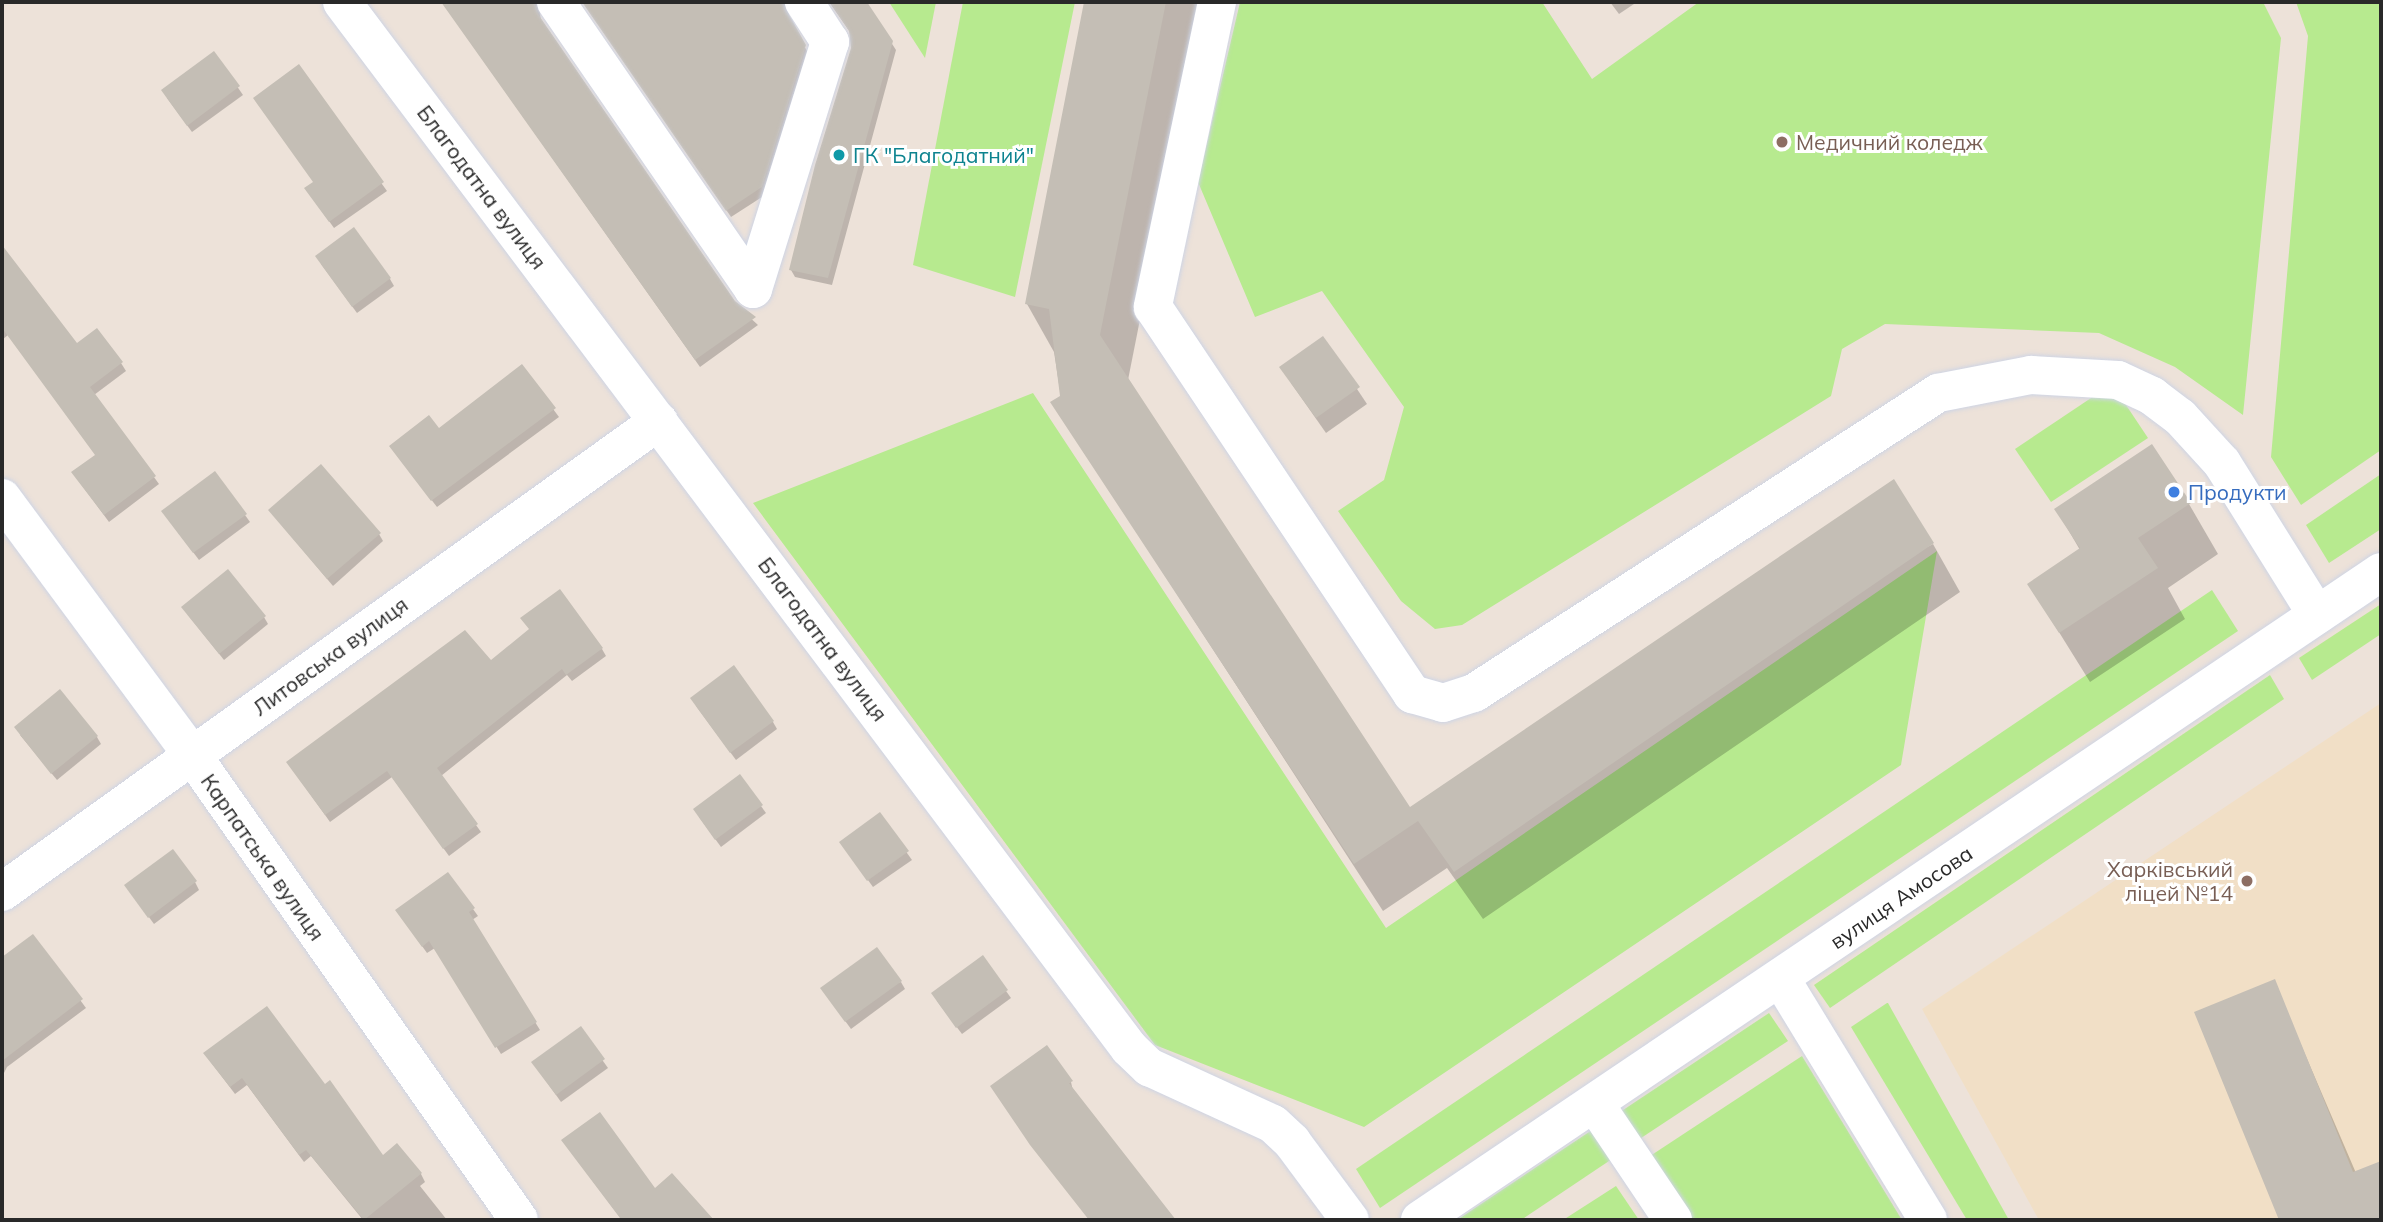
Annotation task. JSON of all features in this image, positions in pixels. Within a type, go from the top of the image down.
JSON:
[{"type":"street","name":"Благодатна вулиця","points":[[342,2],[1129,1048],[1149,1067],[1273,1124],[1292,1142],[1350,1220]]},
{"type":"street","points":[[556,2],[753,289],[830,42],[804,2]]},
{"type":"street","points":[[1217,2],[1153,307],[1412,694],[1443,703],[1474,693],[1938,393],[2031,375],[2118,380],[2171,410],[2222,463],[2317,615]]},
{"type":"street","name":"Литовська вулиця","points":[[2,892],[659,421]]},
{"type":"street","name":"Карпатська вулиця","points":[[2,498],[192,755],[519,1220]]},
{"type":"street","name":"вулиця Амосова","points":[[1420,1220],[2381,572]]},
{"type":"street","points":[[1781,979],[1928,1220]]},
{"type":"street","points":[[1595,1104],[1673,1220]]},
{"type":"shaded area","name":"Харківський ліцей №14","points":[[2381,703],[2381,1220],[2039,1220],[1922,1009]]},
{"type":"green space","points":[[889,2],[936,2],[925,58]]},
{"type":"green space","points":[[963,2],[1075,2],[1015,297],[913,265]]},
{"type":"green space","points":[[1240,2],[1542,2],[1592,79],[1699,2],[2263,2],[2281,38],[2243,415],[2175,367],[2099,333],[1885,324],[1842,349],[1831,396],[1462,625],[1435,629],[1401,601],[1338,511],[1384,480],[1404,407],[1322,291],[1255,317],[1198,182]]},
{"type":"green space","points":[[2296,2],[2381,2],[2381,450],[2301,505],[2271,457],[2308,36]]},
{"type":"green space","points":[[2112,384],[2148,438],[2051,502],[2015,449]]},
{"type":"green space","points":[[1033,393],[1386,928],[1937,551],[1901,765],[1364,1127],[1155,1045],[753,503]]},
{"type":"green space","points":[[2381,474],[2381,529],[2329,563],[2306,525]]},
{"type":"green space","points":[[2212,590],[2238,631],[1380,1208],[1356,1169]]},
{"type":"green space","points":[[2381,604],[2381,634],[2312,680],[2299,658]]},
{"type":"green space","points":[[2270,675],[2284,699],[1830,1008],[1814,985]]},
{"type":"green space","points":[[1887,1003],[2009,1220],[1967,1220],[1851,1027]]},
{"type":"green space","points":[[1769,1013],[1788,1041],[1632,1144],[1614,1116]]},
{"type":"green space","points":[[1802,1056],[1902,1220],[1681,1220],[1641,1162]]},
{"type":"green space","points":[[1592,1130],[1612,1159],[1521,1220],[1457,1220]]},
{"type":"green space","points":[[1616,1186],[1639,1220],[1563,1220]]},
{"type":"building","points":[[441,2],[534,2],[538,14],[735,301],[756,317],[695,360]]},
{"type":"building","points":[[582,2],[782,2],[806,45],[762,187],[726,211]]},
{"type":"building","name":"ГК \"Благодатний\"","points":[[830,2],[867,2],[893,41],[828,278],[789,270],[815,165],[851,48],[849,31]]},
{"type":"building","points":[[1084,2],[1166,2],[1100,335],[1410,807],[1894,479],[1934,543],[1454,872],[1418,821],[1354,864],[1050,402],[1060,396],[1049,309],[1025,304]]},
{"type":"building","points":[[214,51],[240,86],[187,126],[161,90]]},
{"type":"building","points":[[299,64],[384,182],[329,222],[304,188],[313,182],[253,98]]},
{"type":"building","points":[[354,227],[391,278],[352,307],[315,256]]},
{"type":"building","points":[[2,245],[77,343],[97,328],[123,362],[90,387],[156,476],[104,515],[71,472],[95,455],[2,328]]},
{"type":"building","points":[[1323,336],[1360,387],[1316,418],[1279,367]]},
{"type":"building","points":[[522,364],[556,408],[431,501],[389,446],[429,415],[439,428]]},
{"type":"building","points":[[2152,444],[2191,503],[2138,538],[2158,568],[2059,633],[2027,584],[2080,548],[2054,509]]},
{"type":"building","points":[[321,464],[381,533],[327,579],[268,510]]},
{"type":"building","points":[[215,471],[247,514],[193,553],[161,511]]},
{"type":"building","points":[[228,569],[266,616],[219,654],[181,607]]},
{"type":"building","points":[[560,589],[603,648],[566,675],[562,669],[437,768],[478,824],[443,849],[387,771],[325,815],[286,762],[465,630],[491,660],[529,629],[520,618]]},
{"type":"building","points":[[734,665],[774,721],[730,753],[690,698]]},
{"type":"building","points":[[60,689],[98,736],[51,774],[14,727]]},
{"type":"building","points":[[740,774],[763,805],[715,840],[693,809]]},
{"type":"building","points":[[880,812],[909,851],[867,881],[839,842]]},
{"type":"building","points":[[173,849],[197,881],[148,918],[124,885]]},
{"type":"building","points":[[448,872],[475,908],[469,912],[537,1022],[495,1048],[429,941],[422,947],[395,910]]},
{"type":"building","points":[[33,934],[83,999],[2,1061],[2,957]]},
{"type":"building","points":[[877,947],[902,981],[845,1022],[820,988]]},
{"type":"building","points":[[983,955],[1008,990],[956,1028],[931,993]]},
{"type":"building","points":[[2275,979],[2353,1172],[2381,1161],[2381,1220],[2279,1220],[2194,1012]]},
{"type":"building","points":[[267,1006],[325,1084],[330,1080],[383,1155],[397,1143],[422,1173],[364,1220],[306,1150],[299,1155],[242,1078],[230,1087],[203,1053]]},
{"type":"building","points":[[581,1026],[605,1059],[556,1095],[531,1062]]},
{"type":"building","points":[[1047,1045],[1073,1081],[1069,1083],[1176,1220],[1089,1220],[1030,1145],[990,1086]]},
{"type":"building","points":[[600,1112],[655,1188],[672,1173],[714,1220],[617,1220],[620,1218],[561,1140]]},
{"type":"place","name":"Медичний коледж","points":[[1782,142]]},
{"type":"place","name":"ГК \"Благодатний\"","points":[[839,155]]},
{"type":"place","name":"Продукти","points":[[2174,492]]},
{"type":"place","name":"Харківський ліцей №14","points":[[2247,881]]}]
